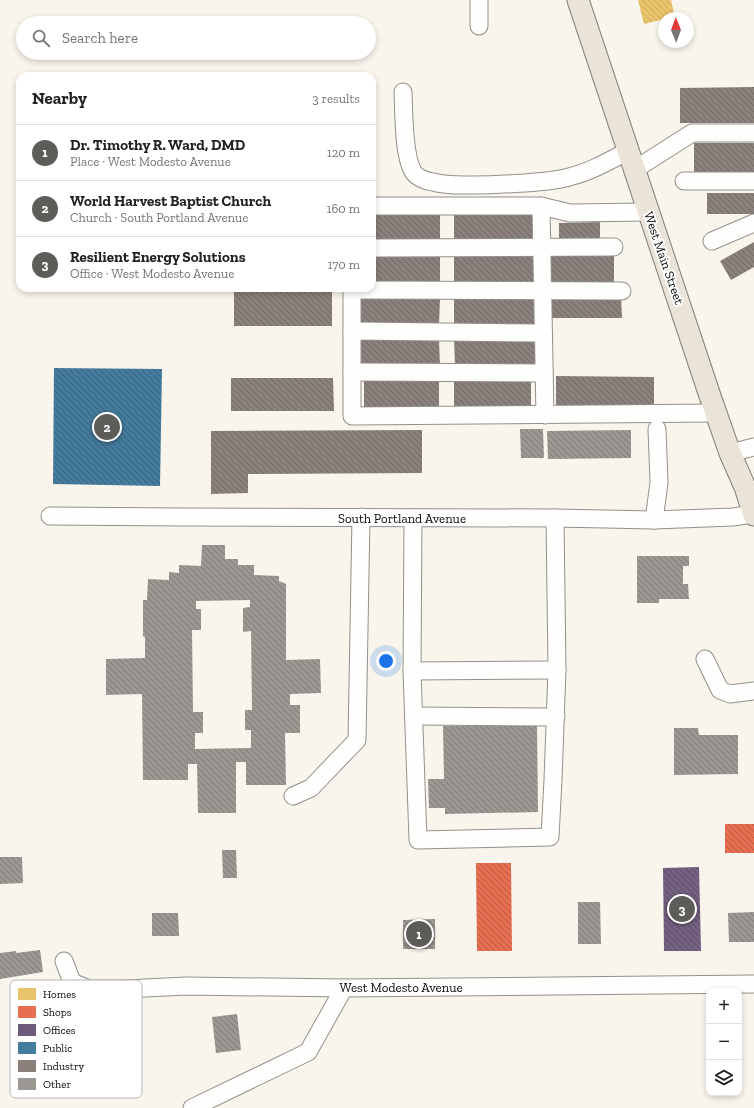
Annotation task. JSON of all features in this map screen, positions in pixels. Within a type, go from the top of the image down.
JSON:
[{"type":"main road","name":"West Main Street","points":[[578,0],[730,453],[749,486],[754,514]]},
{"type":"street","points":[[479,0],[479,26]]},
{"type":"street","points":[[403,92],[406,150],[410,165],[415,174],[424,179],[451,185],[492,185],[556,180],[570,177],[608,161],[631,160],[692,133],[754,133]]},
{"type":"street","points":[[684,181],[754,181]]},
{"type":"street","points":[[376,206],[541,206],[570,213],[648,212]]},
{"type":"street","points":[[541,206],[545,415]]},
{"type":"street","points":[[712,241],[754,223]]},
{"type":"street","points":[[376,248],[614,247]]},
{"type":"street","points":[[376,289],[622,291]]},
{"type":"street","points":[[352,292],[352,416],[716,413]]},
{"type":"street","points":[[352,331],[544,333]]},
{"type":"street","points":[[352,372],[544,373]]},
{"type":"street","points":[[654,520],[658,484],[656,429]]},
{"type":"street","points":[[730,453],[754,447]]},
{"type":"street","name":"South Portland Avenue","points":[[50,516],[555,518],[654,520],[732,517],[754,514]]},
{"type":"street","points":[[293,796],[311,788],[357,740],[360,518]]},
{"type":"street","points":[[413,518],[412,671],[418,840],[550,837],[557,670],[555,518]]},
{"type":"street","points":[[705,659],[720,690],[730,694],[754,691]]},
{"type":"street","points":[[412,671],[557,670]]},
{"type":"street","points":[[414,716],[556,717]]},
{"type":"street","name":"West Modesto Avenue","points":[[64,961],[71,980]]},
{"type":"street","name":"West Modesto Avenue","points":[[142,987],[186,986],[344,988],[754,984]]},
{"type":"street","points":[[192,1108],[308,1052],[344,988]]},
{"type":"building: Homes","points":[[638,0],[671,0],[674,12],[658,12],[658,20],[644,24]]},
{"type":"building: Shops","points":[[725,824],[754,824],[754,853],[725,853]]},
{"type":"building: Shops","points":[[476,863],[511,863],[512,951],[477,951]]},
{"type":"building: Offices","points":[[699,867],[701,951],[664,951],[663,868]]},
{"type":"building: Public","points":[[54,368],[162,369],[160,486],[53,484]]},
{"type":"building: Industry","points":[[754,87],[754,123],[680,123],[680,88]]},
{"type":"building: Industry","points":[[694,143],[754,143],[754,172],[694,172]]},
{"type":"building: Industry","points":[[707,193],[754,193],[754,214],[707,214]]},
{"type":"building: Industry","points":[[376,213],[440,214],[440,242],[376,242]]},
{"type":"building: Industry","points":[[454,214],[532,214],[532,243],[454,242]]},
{"type":"building: Industry","points":[[600,222],[600,244],[559,244],[559,223]]},
{"type":"building: Industry","points":[[754,242],[754,267],[731,280],[720,261]]},
{"type":"building: Industry","points":[[376,256],[440,256],[440,285],[376,284]]},
{"type":"building: Industry","points":[[454,256],[538,256],[538,285],[454,285]]},
{"type":"building: Industry","points":[[551,256],[614,256],[614,284],[551,285]]},
{"type":"building: Industry","points":[[234,292],[332,292],[332,326],[234,326]]},
{"type":"building: Industry","points":[[621,296],[622,318],[551,318],[551,297]]},
{"type":"building: Industry","points":[[357,297],[440,297],[439,326],[357,326]]},
{"type":"building: Industry","points":[[454,298],[537,298],[537,327],[454,327]]},
{"type":"building: Industry","points":[[454,338],[538,338],[538,367],[455,367]]},
{"type":"building: Industry","points":[[357,339],[439,339],[440,367],[357,367]]},
{"type":"building: Industry","points":[[556,376],[654,377],[654,405],[556,405]]},
{"type":"building: Industry","points":[[231,378],[333,378],[334,411],[231,411]]},
{"type":"building: Industry","points":[[364,380],[439,380],[439,409],[364,409]]},
{"type":"building: Industry","points":[[454,380],[531,380],[531,410],[454,410]]},
{"type":"building: Industry","points":[[422,430],[422,473],[248,474],[248,493],[211,494],[211,431]]},
{"type":"building: Other","points":[[520,429],[543,429],[544,458],[521,458]]},
{"type":"building: Other","points":[[631,430],[631,458],[548,459],[547,431]]},
{"type":"building: Other","points":[[202,545],[225,545],[225,559],[238,559],[238,565],[254,565],[254,575],[279,576],[279,581],[286,584],[286,660],[320,659],[321,693],[290,694],[290,705],[300,705],[300,733],[285,733],[286,785],[246,785],[246,762],[236,762],[236,813],[198,813],[197,764],[188,764],[188,780],[143,780],[142,694],[106,695],[106,659],[145,658],[145,637],[143,636],[143,600],[147,600],[148,579],[169,580],[169,572],[179,573],[179,565],[201,566]],"holes":[[[250,600],[250,607],[243,608],[243,632],[251,631],[252,710],[245,710],[245,730],[251,730],[251,748],[195,749],[195,733],[203,733],[203,712],[193,712],[192,630],[201,630],[201,609],[196,609],[196,601]]]},
{"type":"building: Other","points":[[637,556],[689,556],[689,566],[683,566],[683,584],[688,584],[689,599],[659,599],[659,603],[637,603]]},
{"type":"building: Other","points":[[537,725],[538,812],[445,814],[445,808],[429,808],[428,779],[444,779],[443,726]]},
{"type":"building: Other","points":[[674,728],[698,728],[699,735],[738,735],[738,774],[674,775]]},
{"type":"building: Other","points":[[222,850],[236,850],[237,878],[223,878]]},
{"type":"building: Other","points":[[0,857],[22,857],[23,883],[0,884]]},
{"type":"building: Other","points":[[578,902],[600,902],[601,944],[578,944]]},
{"type":"building: Other","points":[[754,912],[754,942],[729,942],[728,913]]},
{"type":"building: Other","points":[[152,913],[178,913],[179,936],[152,936]]},
{"type":"building: Other","points":[[435,919],[435,949],[403,949],[403,920]]},
{"type":"building: Other","points":[[40,950],[43,972],[0,979],[0,953]]},
{"type":"building: Other","points":[[237,1014],[241,1050],[216,1053],[212,1017]]},
{"type":"place","name":"World Harvest Baptist Church","points":[[107,427]]},
{"type":"place","name":"Resilient Energy Solutions","points":[[682,909]]},
{"type":"place","name":"Dr. Timothy R. Ward, DMD","points":[[419,934]]}]
